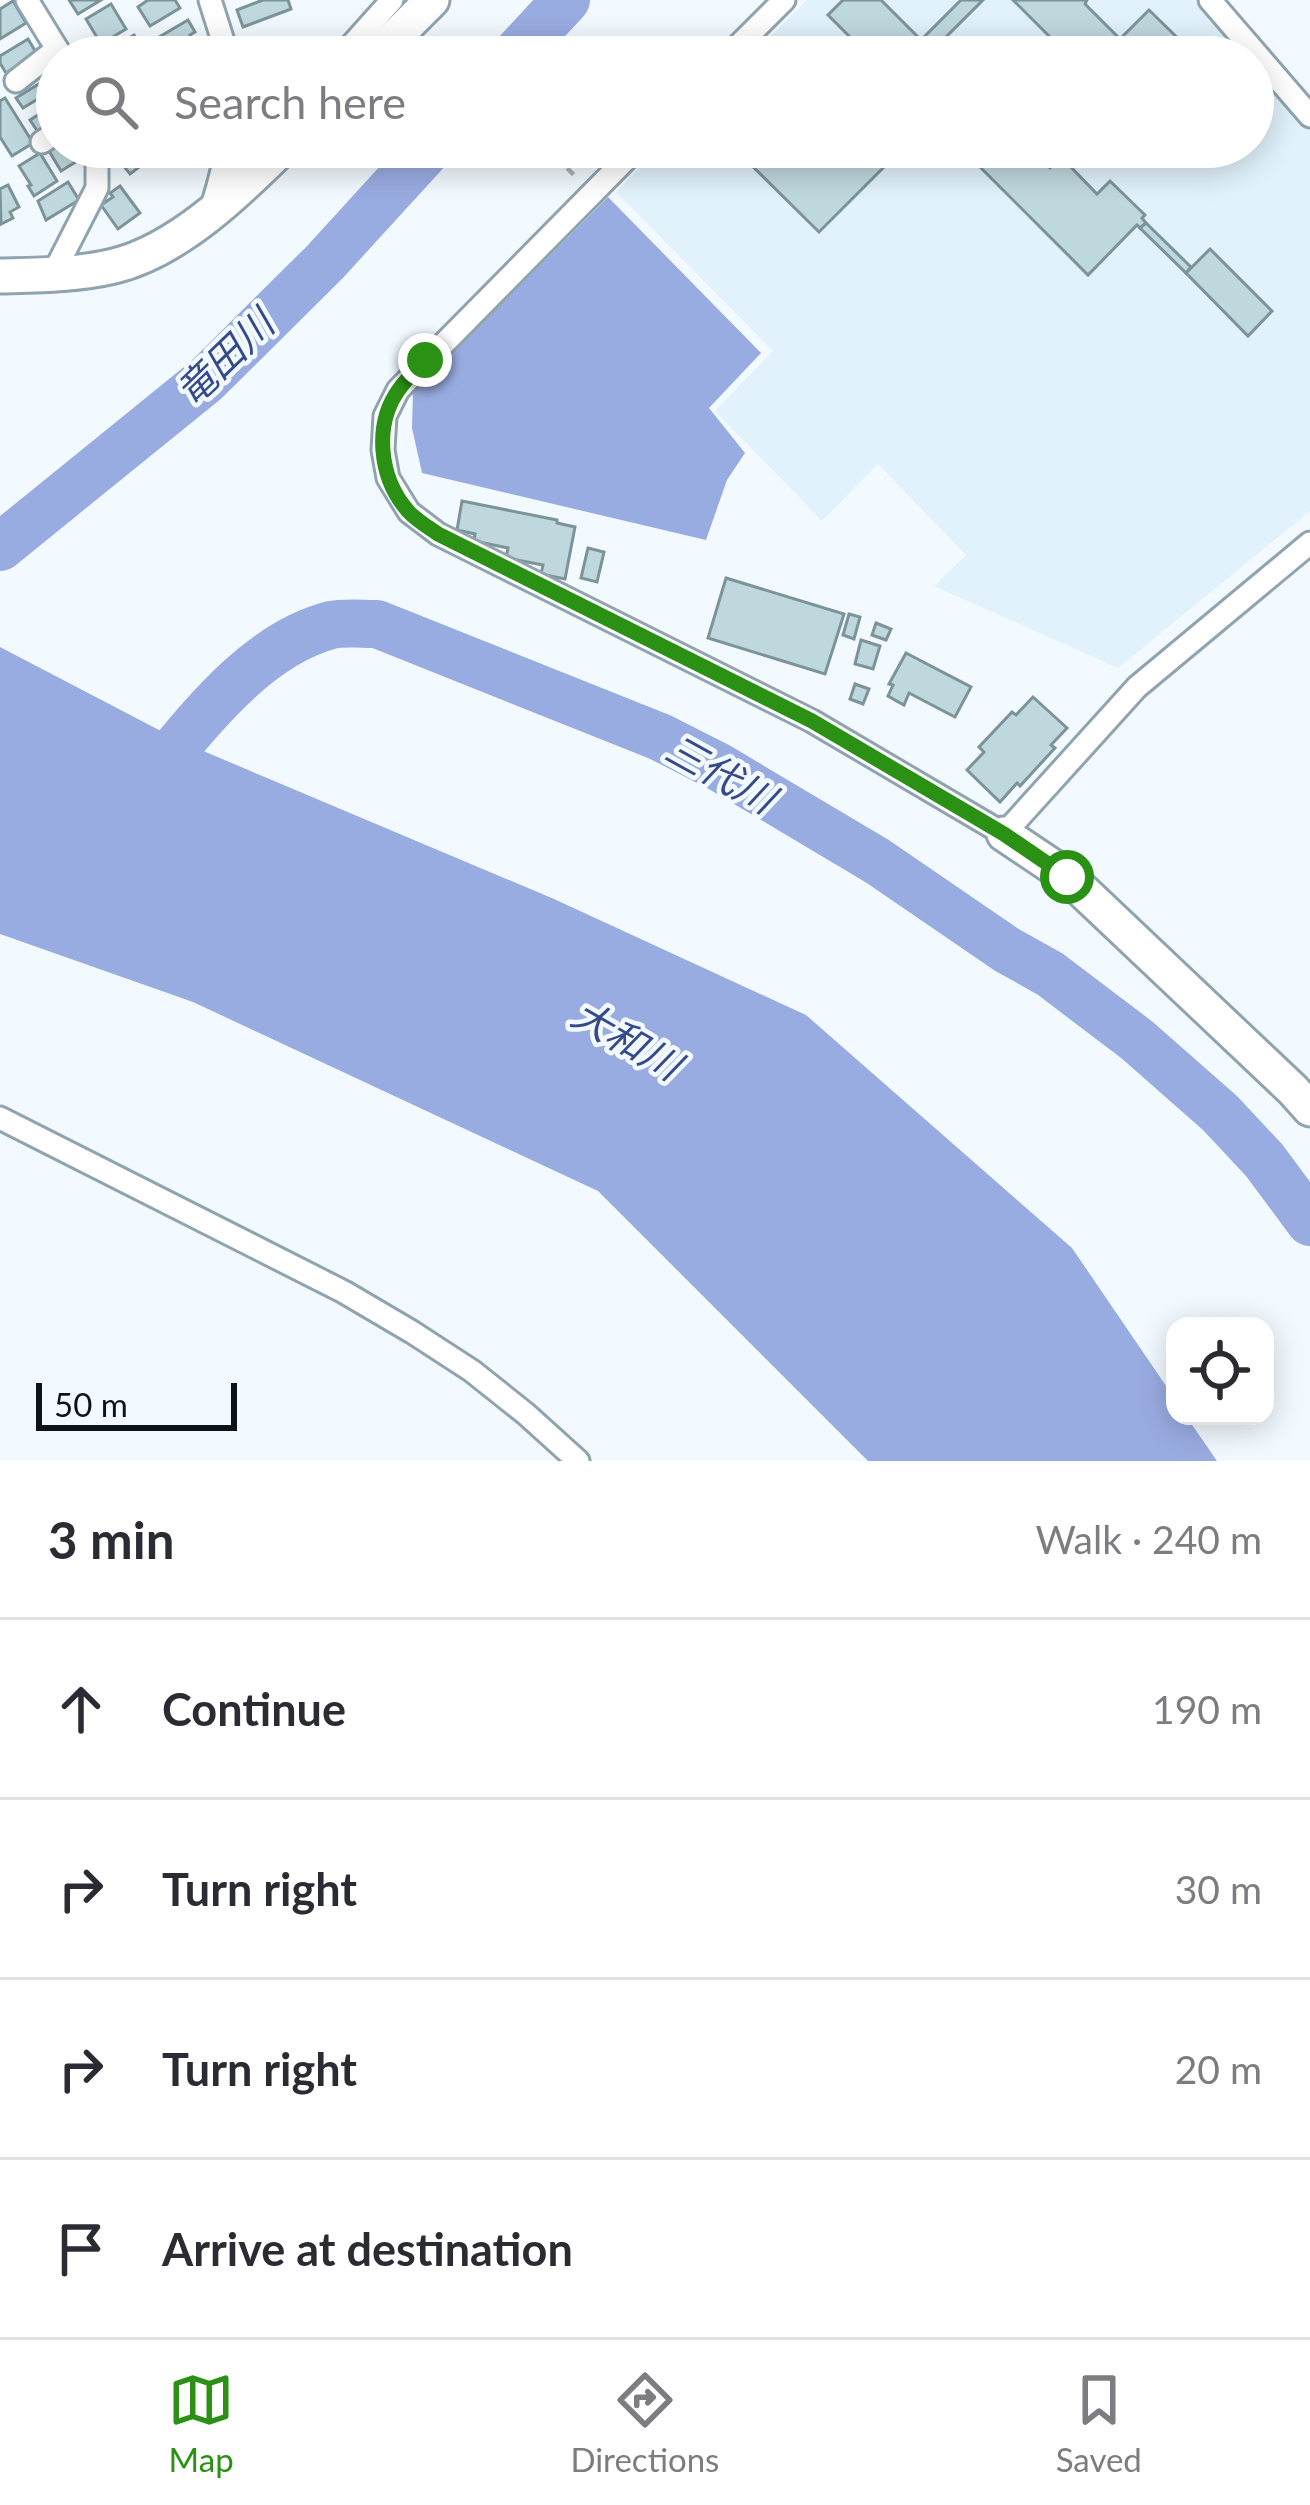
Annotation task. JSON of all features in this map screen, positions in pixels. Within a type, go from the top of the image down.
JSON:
[{"type":"street","points":[[27,0],[49,36]]},
{"type":"street","points":[[210,0],[221,36]]},
{"type":"street","points":[[360,36],[392,0]]},
{"type":"street","points":[[396,36],[432,0]]},
{"type":"street","points":[[748,36],[784,0]]},
{"type":"street","points":[[1210,0],[1241,36]]},
{"type":"street","points":[[16,81],[36,68]]},
{"type":"street","points":[[1274,74],[1310,116]]},
{"type":"street","points":[[53,274],[97,188],[97,168]]},
{"type":"street","points":[[214,198],[222,168]]},
{"type":"street","points":[[214,198],[238,168]]},
{"type":"street","points":[[0,276],[115,266],[153,251],[255,168]]},
{"type":"street","points":[[617,168],[398,390],[386,416],[382,450],[388,478],[409,512],[438,534],[812,721],[1004,834],[1067,877],[1310,1109]]},
{"type":"street","points":[[1004,834],[1137,686],[1310,542]]},
{"type":"street","points":[[0,1118],[344,1292],[412,1332],[472,1371],[578,1461]]},
{"type":"path","points":[[567,168],[591,193]]},
{"type":"shaded area","points":[[807,0],[1193,0],[1225,36],[771,36]]},
{"type":"shaded area","points":[[1274,94],[1310,131],[1310,511],[1118,668],[934,586],[966,555],[878,464],[822,521],[715,411],[773,351],[616,192],[639,168],[1274,168]]},
{"type":"water","points":[[608,197],[761,353],[709,408],[745,453],[727,480],[706,540],[422,473],[412,428],[413,392]]},
{"type":"water","name":"大和川","points":[[0,647],[182,742],[554,899],[806,1015],[1072,1248],[1166,1386],[1166,1425],[1192,1425],[1217,1461],[868,1461],[598,1191],[193,1002],[0,934]]},
{"type":"building","points":[[69,0],[101,0],[78,14]]},
{"type":"building","points":[[148,0],[175,0],[180,8],[150,26],[138,7]]},
{"type":"building","points":[[263,0],[288,0],[291,9],[243,27],[237,10]]},
{"type":"building","points":[[843,0],[881,0],[917,36],[849,36],[828,15]]},
{"type":"building","points":[[961,0],[983,0],[947,36],[925,36]]},
{"type":"building","points":[[1013,0],[1087,0],[1085,4],[1117,36],[1049,36]]},
{"type":"building","points":[[13,1],[26,23],[0,39],[0,9]]},
{"type":"building","points":[[111,4],[126,29],[114,36],[96,36],[86,19]]},
{"type":"building","points":[[1149,10],[1176,36],[1123,36]]},
{"type":"building","points":[[188,20],[195,32],[191,36],[161,36]]},
{"type":"building","points":[[28,39],[36,52],[6,73],[0,56]]},
{"type":"building","points":[[36,86],[36,100],[23,108],[16,98]]},
{"type":"building","points":[[5,98],[33,143],[12,156],[0,137],[0,101]]},
{"type":"building","points":[[36,155],[36,168],[49,168],[57,181],[34,196],[19,166]]},
{"type":"building","points":[[754,168],[883,168],[819,232]]},
{"type":"building","points":[[981,168],[1072,168],[1097,194],[1110,181],[1145,215],[1146,223],[1137,225],[1088,275]]},
{"type":"building","points":[[68,182],[79,200],[46,220],[38,201]]},
{"type":"building","points":[[8,185],[19,207],[10,212],[13,218],[1,224],[0,189]]},
{"type":"building","points":[[120,186],[140,213],[118,229],[101,205]]},
{"type":"building","points":[[1146,223],[1191,267],[1186,273],[1140,228]]},
{"type":"building","points":[[1210,249],[1272,311],[1248,336],[1186,273]]},
{"type":"building","points":[[462,501],[575,527],[565,579],[541,574],[543,565],[506,558],[508,548],[474,541],[475,534],[457,530]]},
{"type":"building","points":[[588,548],[604,552],[597,582],[581,578]]},
{"type":"building","points":[[726,578],[844,614],[825,674],[708,638]]},
{"type":"building","points":[[849,614],[860,617],[854,639],[843,635]]},
{"type":"building","points":[[876,623],[891,629],[886,640],[872,635]]},
{"type":"building","points":[[861,640],[880,646],[873,669],[855,664]]},
{"type":"building","points":[[906,653],[971,687],[955,717],[909,693],[904,705],[888,696],[893,685],[889,684]]},
{"type":"building","points":[[855,684],[869,689],[863,704],[850,699]]},
{"type":"building","points":[[1033,697],[1067,728],[1051,745],[1055,748],[1000,802],[967,770],[984,752],[979,747]]},
{"type":"waterway","name":"竜田川","points":[[533,36],[566,0]]},
{"type":"waterway","name":"竜田川","points":[[0,547],[206,380],[411,168]]},
{"type":"waterway","name":"三代川","points":[[142,789],[226,692],[275,651],[331,625],[377,624],[660,737],[877,861],[1050,974],[1137,1040],[1220,1113],[1264,1160],[1310,1222]]},
{"type":"route","points":[[425,360],[398,390],[386,416],[382,450],[388,478],[409,512],[438,534],[812,721],[1004,834],[1067,877]]}]
